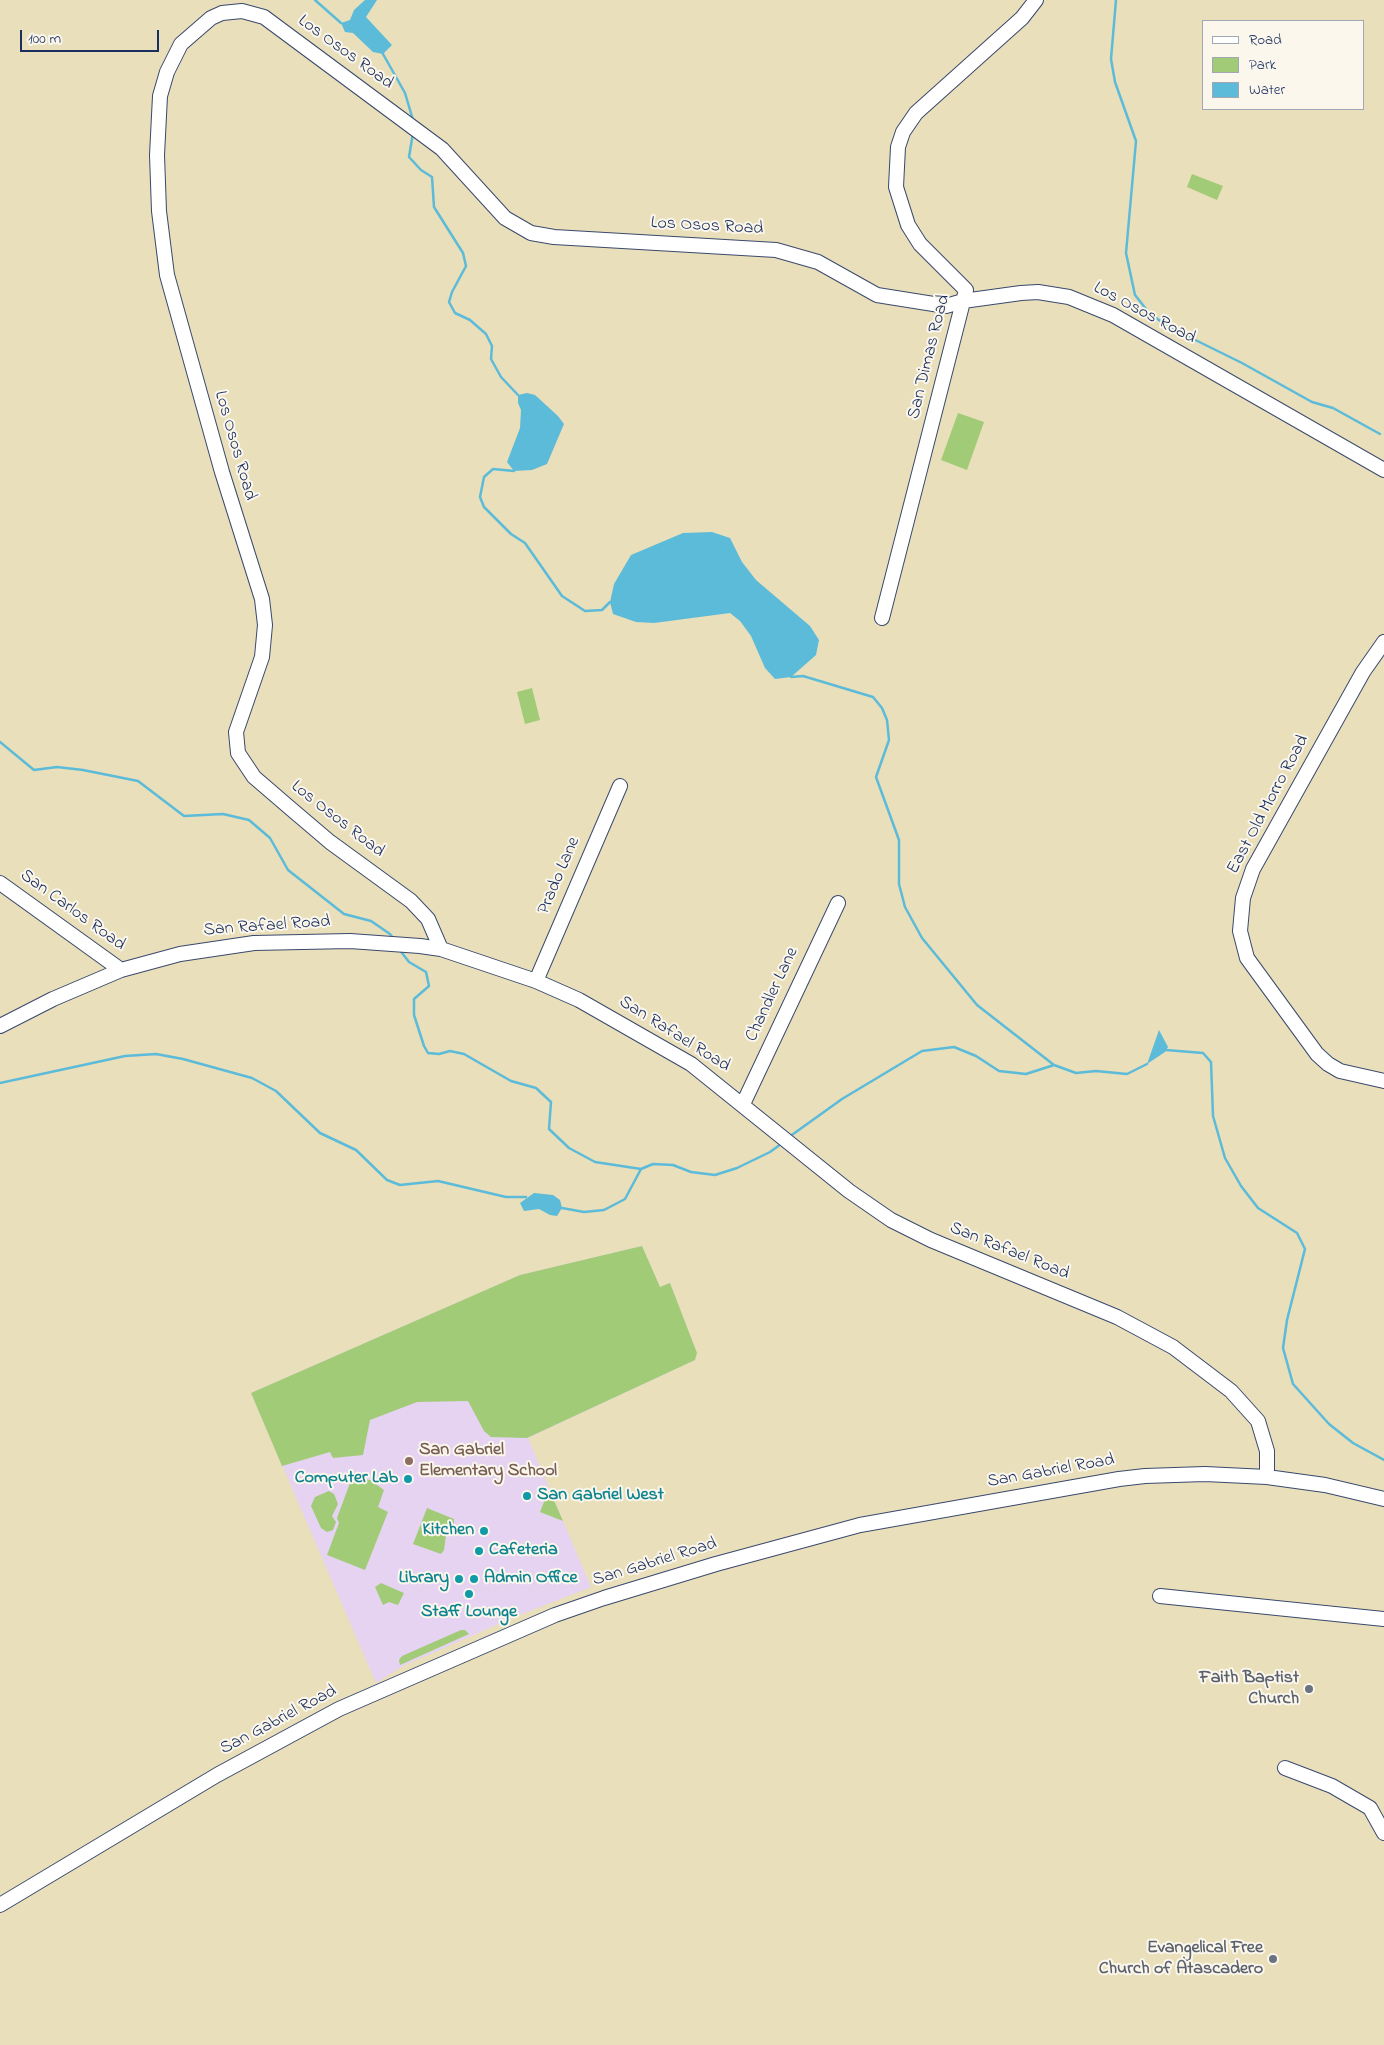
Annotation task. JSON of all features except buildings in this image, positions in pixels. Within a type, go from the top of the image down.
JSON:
[{"type":"street","name":"San Dimas Road","points":[[882,618],[966,290],[920,244],[908,225],[896,187],[898,147],[906,127],[916,113],[1022,18],[1036,0]]},
{"type":"street","name":"Los Osos Road","points":[[441,949],[428,919],[412,901],[330,842],[290,808],[254,777],[238,753],[236,732],[260,667],[264,645],[262,599],[222,472],[177,314],[162,241],[156,155],[157,117],[160,96],[167,72],[181,44],[205,22],[222,13],[242,11],[264,17],[435,143],[464,171],[506,218],[531,233],[548,236],[776,250],[818,262],[877,295],[946,306],[963,301],[1038,292],[1068,297],[1097,307],[1384,470]]},
{"type":"street","name":"East Old Morro Road","points":[[1384,642],[1363,672],[1262,850],[1246,886],[1240,931],[1247,958],[1317,1054],[1328,1064],[1340,1071],[1384,1081]]},
{"type":"street","name":"Prado Lane","points":[[536,981],[620,786]]},
{"type":"street","name":"San Carlos Road","points":[[0,882],[122,970]]},
{"type":"street","name":"Chandler Lane","points":[[743,1104],[838,903]]},
{"type":"street","name":"San Rafael Road","points":[[0,1026],[53,999],[122,970],[180,954],[254,943],[357,941],[441,949],[536,981],[579,1000],[673,1053],[743,1104],[849,1191],[891,1220],[931,1240],[1117,1318],[1180,1352],[1231,1391],[1258,1421],[1268,1450],[1267,1477]]},
{"type":"street","name":"San Gabriel Road","points":[[0,1905],[198,1786],[304,1727],[508,1635],[604,1598],[809,1538],[920,1513],[1119,1479],[1205,1474],[1267,1477],[1325,1485],[1384,1499]]},
{"type":"street","points":[[1160,1596],[1384,1619]]},
{"type":"street","points":[[1285,1768],[1332,1786],[1370,1808],[1384,1833]]},
{"type":"shaded area","name":"San Gabriel Elementary School","points":[[642,1246],[660,1287],[670,1283],[697,1353],[695,1360],[528,1438],[591,1587],[510,1619],[403,1666],[376,1683],[251,1393],[520,1275]]},
{"type":"green space","points":[[1192,174],[1223,186],[1217,200],[1187,187]]},
{"type":"green space","points":[[958,413],[984,422],[967,470],[941,460]]},
{"type":"green space","points":[[532,688],[540,720],[525,724],[517,692]]},
{"type":"green space","points":[[642,1246],[660,1287],[670,1283],[697,1353],[695,1360],[527,1438],[491,1437],[484,1431],[468,1401],[417,1402],[370,1420],[363,1455],[333,1458],[330,1452],[282,1466],[251,1393],[520,1275]]},
{"type":"green space","points":[[361,1479],[370,1480],[384,1490],[378,1507],[388,1512],[365,1570],[327,1555],[339,1523],[337,1518],[350,1483]]},
{"type":"green space","points":[[549,1489],[563,1521],[540,1512]]},
{"type":"green space","points":[[329,1491],[334,1494],[338,1504],[332,1516],[336,1522],[333,1530],[327,1532],[321,1528],[311,1506],[315,1497]]},
{"type":"green space","points":[[427,1508],[454,1519],[454,1525],[446,1535],[444,1550],[441,1554],[413,1544]]},
{"type":"green space","points":[[381,1583],[404,1593],[398,1605],[389,1602],[383,1605],[375,1587]]},
{"type":"green space","points":[[461,1630],[465,1630],[469,1634],[400,1665],[399,1660],[402,1656]]},
{"type":"water","points":[[365,0],[377,0],[366,17],[392,45],[383,54],[373,52],[353,33],[345,32],[341,23],[350,20],[354,10]]},
{"type":"water","points":[[527,393],[535,395],[564,424],[547,464],[532,470],[514,471],[507,462],[520,428],[521,410],[518,403],[518,395]]},
{"type":"water","points":[[712,532],[730,538],[742,562],[756,580],[810,626],[819,640],[816,655],[791,677],[775,679],[765,668],[751,636],[740,621],[730,613],[654,623],[636,622],[613,614],[610,602],[614,584],[631,555],[683,533]]},
{"type":"water","points":[[1159,1030],[1168,1047],[1165,1052],[1147,1064]]},
{"type":"water","points":[[534,1193],[553,1195],[560,1200],[562,1208],[557,1216],[550,1215],[539,1209],[524,1211],[520,1203]]},
{"type":"waterway","points":[[315,0],[341,23]]},
{"type":"waterway","points":[[1116,0],[1111,59],[1115,82],[1136,141],[1126,253],[1135,295],[1150,314],[1171,328],[1242,363],[1312,402],[1333,408],[1380,434]]},
{"type":"waterway","points":[[383,54],[405,93],[413,120]]},
{"type":"waterway","points":[[413,133],[409,157],[421,170],[432,177],[434,207],[463,253],[466,266],[452,292],[449,302],[455,313],[470,320],[486,334],[492,346],[491,359],[501,377],[518,395]]},
{"type":"waterway","points":[[514,471],[493,469],[484,477],[480,497],[484,507],[511,534],[525,543],[562,596],[585,611],[602,610],[610,602]]},
{"type":"waterway","points":[[791,677],[803,676],[873,697],[882,708],[887,720],[889,740],[876,777],[899,840],[899,884],[905,907],[922,938],[977,1005],[1054,1065],[1076,1073],[1096,1071],[1127,1074],[1147,1064]]},
{"type":"waterway","points":[[0,742],[34,770],[57,767],[138,781],[184,816],[223,814],[249,820],[270,838],[288,870],[344,914],[371,921],[393,938]]},
{"type":"waterway","points":[[399,949],[409,962],[426,972],[429,986],[414,999],[414,1015],[428,1053],[439,1054],[450,1051],[464,1054],[511,1081],[536,1088],[551,1102],[549,1129],[569,1148],[595,1162],[641,1169],[653,1164],[673,1165],[691,1172],[715,1175],[737,1168],[770,1152],[781,1144]]},
{"type":"waterway","points":[[789,1137],[842,1099],[922,1051],[954,1047],[976,1056],[999,1071],[1026,1074],[1054,1065]]},
{"type":"waterway","points":[[1166,1050],[1203,1053],[1211,1062],[1213,1116],[1225,1158],[1241,1186],[1258,1208],[1297,1233],[1305,1249],[1287,1320],[1283,1348],[1293,1384],[1329,1424],[1353,1443],[1384,1460]]},
{"type":"waterway","points":[[0,1083],[125,1056],[156,1054],[183,1059],[252,1078],[276,1091],[320,1133],[356,1150],[387,1180],[400,1185],[438,1181],[506,1197],[526,1197]]},
{"type":"waterway","points":[[562,1208],[584,1212],[604,1210],[625,1199],[641,1169]]},
{"type":"place","name":"San Gabriel Elementary School","points":[[409,1461]]},
{"type":"place","name":"Computer Lab","points":[[408,1479]]},
{"type":"place","name":"San Gabriel West","points":[[527,1496]]},
{"type":"place","name":"Kitchen","points":[[484,1531]]},
{"type":"place","name":"Cafeteria","points":[[479,1551]]},
{"type":"place","name":"Library","points":[[459,1579]]},
{"type":"place","name":"Admin Office","points":[[474,1579]]},
{"type":"place","name":"Staff Lounge","points":[[469,1594]]},
{"type":"place","name":"Faith Baptist Church","points":[[1309,1689]]},
{"type":"place","name":"Evangelical Free Church of Atascadero","points":[[1273,1959]]}]
